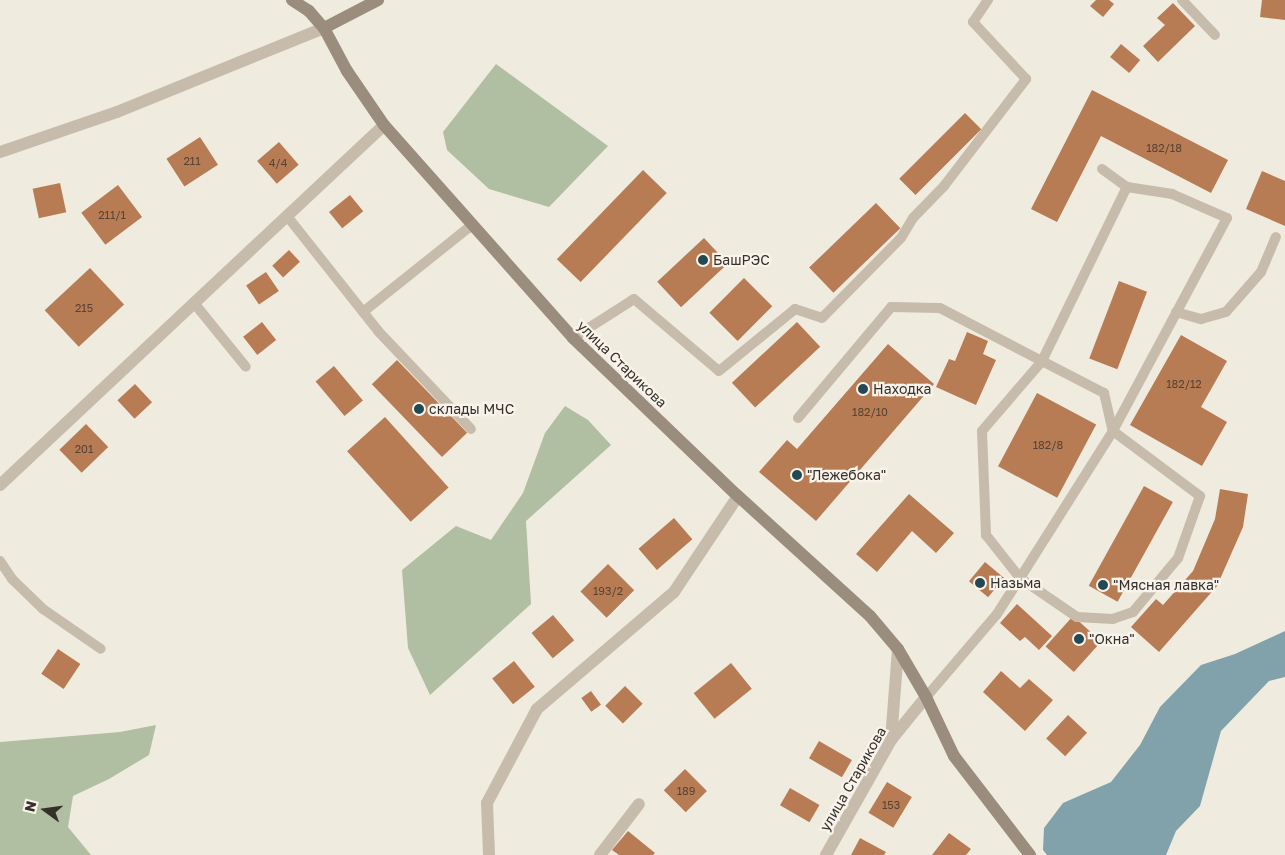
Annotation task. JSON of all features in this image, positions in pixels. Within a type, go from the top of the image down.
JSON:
[{"type":"street","name":"улица Старикова","points":[[292,0],[309,11],[324,28],[347,72],[384,124],[573,338],[738,496],[870,616],[898,649],[926,697],[954,756],[1030,855]]},
{"type":"street","points":[[0,152],[117,112],[324,28],[378,0]]},
{"type":"street","points":[[0,485],[384,124]]},
{"type":"street","points":[[489,855],[488,803],[537,709],[674,592],[738,496]]},
{"type":"street","points":[[891,740],[898,649]]},
{"type":"street","name":"улица Старикова","points":[[826,855],[891,740],[926,697]]},
{"type":"street","points":[[600,855],[638,804]]},
{"type":"lane","points":[[573,338],[634,299],[720,371],[795,309],[822,318],[901,238],[913,218],[944,186],[1026,79],[973,22],[988,0]]},
{"type":"lane","points":[[1182,0],[1215,35]]},
{"type":"lane","points":[[926,697],[997,614],[1113,431],[1227,218],[1172,194],[1127,187],[1102,169]]},
{"type":"lane","points":[[798,418],[891,308],[940,308],[1042,361],[1104,393],[1113,431],[1200,496],[1178,558],[1133,612],[1113,619],[1077,617],[1020,578],[986,535],[982,431],[1042,361],[1127,187]]},
{"type":"lane","points":[[287,216],[363,312],[471,429]]},
{"type":"lane","points":[[363,312],[472,224]]},
{"type":"lane","points":[[1176,312],[1201,319],[1226,312],[1261,272],[1276,237]]},
{"type":"lane","points":[[194,303],[246,367]]},
{"type":"lane","points":[[0,561],[12,579],[43,609],[101,649]]},
{"type":"green space","points":[[496,64],[608,146],[549,207],[489,189],[447,150],[443,132]]},
{"type":"green space","points":[[565,406],[588,420],[611,445],[526,521],[531,604],[430,695],[408,648],[402,570],[456,526],[491,540],[523,493],[545,433]]},
{"type":"green space","points":[[156,725],[149,755],[109,779],[73,796],[68,827],[91,855],[0,855],[0,742],[120,732]]},
{"type":"water","points":[[1285,631],[1285,677],[1269,681],[1221,731],[1200,806],[1176,831],[1166,855],[1047,855],[1043,850],[1044,828],[1063,803],[1111,782],[1140,745],[1160,707],[1201,665],[1235,654]]},
{"type":"building","points":[[1096,0],[1109,0],[1114,4],[1103,17],[1090,6]]},
{"type":"building","points":[[1262,0],[1285,0],[1285,20],[1260,17]]},
{"type":"building","points":[[1173,3],[1195,26],[1158,62],[1143,46],[1165,25],[1157,18]]},
{"type":"building","points":[[1121,44],[1140,60],[1129,73],[1110,57]]},
{"type":"building","points":[[1092,90],[1228,160],[1211,193],[1101,136],[1057,222],[1031,209]]},
{"type":"building","points":[[965,113],[981,129],[916,195],[899,179]]},
{"type":"building","points":[[200,137],[218,165],[184,186],[166,159]]},
{"type":"building","points":[[279,142],[299,165],[277,184],[257,161]]},
{"type":"building","points":[[643,170],[667,193],[581,282],[557,259]]},
{"type":"building","points":[[1262,171],[1285,181],[1285,226],[1246,209]]},
{"type":"building","points":[[60,183],[66,212],[39,218],[33,189]]},
{"type":"building","points":[[118,185],[142,217],[105,245],[81,213]]},
{"type":"building","points":[[350,195],[363,211],[342,228],[329,212]]},
{"type":"building","points":[[876,203],[900,228],[833,293],[809,268]]},
{"type":"building","points":[[704,238],[728,264],[681,307],[657,282]]},
{"type":"building","points":[[289,250],[300,262],[283,277],[272,266]]},
{"type":"building","points":[[90,268],[124,305],[79,347],[45,310]]},
{"type":"building","points":[[266,272],[279,291],[259,304],[246,285]]},
{"type":"building","points":[[744,278],[772,306],[738,341],[709,313]]},
{"type":"building","points":[[1119,281],[1147,292],[1117,369],[1089,358]]},
{"type":"building","points":[[262,322],[276,340],[257,355],[243,337]]},
{"type":"building","points":[[797,322],[820,347],[755,408],[732,383]]},
{"type":"building","points":[[967,332],[988,341],[983,354],[996,360],[976,405],[936,387],[949,359],[955,361]]},
{"type":"building","points":[[1181,335],[1227,361],[1201,407],[1227,422],[1202,466],[1130,425]]},
{"type":"building","points":[[888,344],[934,384],[816,521],[759,472],[787,440],[797,449]]},
{"type":"building","name":"склады МЧС","points":[[397,360],[467,433],[442,457],[372,384]]},
{"type":"building","points":[[334,366],[363,400],[345,416],[316,381]]},
{"type":"building","points":[[135,384],[152,402],[134,419],[117,400]]},
{"type":"building","points":[[1037,393],[1096,424],[1057,498],[998,466]]},
{"type":"building","points":[[385,417],[449,488],[411,522],[347,451]]},
{"type":"building","points":[[86,424],[108,447],[82,473],[59,450]]},
{"type":"building","points":[[1144,486],[1173,502],[1118,602],[1089,586]]},
{"type":"building","points":[[1220,489],[1248,494],[1243,527],[1217,586],[1159,652],[1131,627],[1156,599],[1163,605],[1193,571],[1215,519]]},
{"type":"building","points":[[909,494],[954,533],[936,553],[912,531],[877,572],[856,554]]},
{"type":"building","points":[[674,518],[692,539],[657,570],[639,549]]},
{"type":"building","points":[[985,562],[1004,578],[988,597],[969,581]]},
{"type":"building","points":[[608,564],[634,590],[607,618],[580,592]]},
{"type":"building","points":[[1017,604],[1052,636],[1039,650],[1025,637],[1020,641],[1000,623]]},
{"type":"building","points":[[553,615],[574,640],[553,658],[532,633]]},
{"type":"building","points":[[1073,616],[1101,641],[1074,672],[1046,646]]},
{"type":"building","points":[[58,649],[80,664],[64,689],[41,674]]},
{"type":"building","points":[[514,661],[535,687],[513,704],[492,679]]},
{"type":"building","points":[[731,663],[752,689],[714,719],[694,693]]},
{"type":"building","points":[[1001,671],[1020,688],[1029,679],[1053,700],[1025,731],[983,692]]},
{"type":"building","points":[[625,686],[643,704],[623,723],[605,706]]},
{"type":"building","points":[[591,691],[601,705],[591,712],[581,698]]},
{"type":"building","points":[[1068,715],[1087,733],[1065,756],[1046,738]]},
{"type":"building","points":[[819,741],[852,760],[842,777],[809,758]]},
{"type":"building","points":[[685,769],[707,791],[686,812],[664,790]]},
{"type":"building","points":[[887,782],[912,797],[893,828],[868,813]]},
{"type":"building","points":[[790,788],[819,805],[809,822],[780,805]]},
{"type":"building","points":[[628,831],[655,853],[653,855],[619,855],[612,850]]},
{"type":"building","points":[[949,833],[971,849],[966,855],[932,855]]},
{"type":"building","points":[[860,838],[886,852],[884,855],[851,855]]},
{"type":"place","name":"БашРЭС","points":[[703,260]]},
{"type":"place","name":"Находка","points":[[863,389]]},
{"type":"place","name":"склады МЧС","points":[[419,409]]},
{"type":"place","name":"\"Лежебока\"","points":[[797,475]]},
{"type":"place","name":"Назьма","points":[[980,583]]},
{"type":"place","name":"\"Мясная лавка\"","points":[[1103,585]]},
{"type":"place","name":"\"Окна\"","points":[[1079,639]]}]
